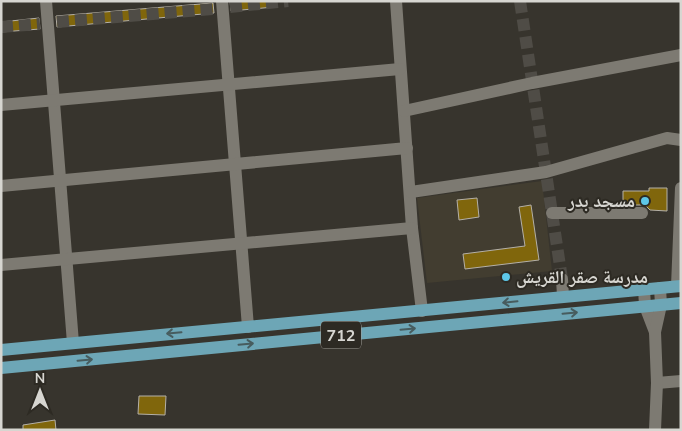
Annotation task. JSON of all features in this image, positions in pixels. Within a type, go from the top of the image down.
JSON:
[{"type":"main road","name":"712","points":[[1,350],[679,286]]},
{"type":"main road","name":"712","points":[[1,368],[681,303]]},
{"type":"street","points":[[46,1],[73,342]]},
{"type":"street","points":[[396,1],[411,192],[412,228],[422,311]]},
{"type":"street","points":[[222,6],[248,327]]},
{"type":"street","points":[[404,111],[681,55]]},
{"type":"street","points":[[1,105],[400,69]]},
{"type":"street","points":[[411,192],[546,172],[668,138],[681,140]]},
{"type":"street","points":[[1,186],[407,148]]},
{"type":"street","points":[[679,286],[681,188]]},
{"type":"street","points":[[552,213],[642,213]]},
{"type":"street","points":[[1,265],[412,228]]},
{"type":"street","points":[[562,279],[563,296]]},
{"type":"street","points":[[655,430],[657,383],[655,332],[661,305],[660,288]]},
{"type":"street","points":[[644,289],[645,306],[655,332]]},
{"type":"street","points":[[657,383],[681,381]]},
{"type":"shaded area","points":[[542,181],[552,271],[427,283],[417,198]]},
{"type":"building","points":[[230,1],[273,1],[274,7],[231,11]]},
{"type":"building","points":[[213,3],[214,13],[57,27],[56,16]]},
{"type":"building","points":[[39,18],[40,29],[1,32],[1,22]]},
{"type":"building","name":"مسجد بدر","points":[[649,188],[667,188],[667,211],[650,210],[642,205],[623,205],[623,191],[649,191]]},
{"type":"building","points":[[477,198],[479,217],[459,220],[457,200]]},
{"type":"building","points":[[531,205],[539,260],[465,269],[463,254],[525,246],[519,207]]},
{"type":"building","points":[[139,396],[166,396],[165,415],[138,414]]},
{"type":"building","points":[[55,420],[56,430],[23,430],[23,425]]},
{"type":"tunnel","points":[[230,7],[288,1]]},
{"type":"tunnel","points":[[520,1],[562,279]]},
{"type":"tunnel","points":[[57,22],[214,9]]},
{"type":"tunnel","points":[[1,27],[40,24]]},
{"type":"place","name":"مسجد بدر","points":[[645,201]]},
{"type":"place","name":"مدرسة صقر القريش","points":[[506,277]]}]
